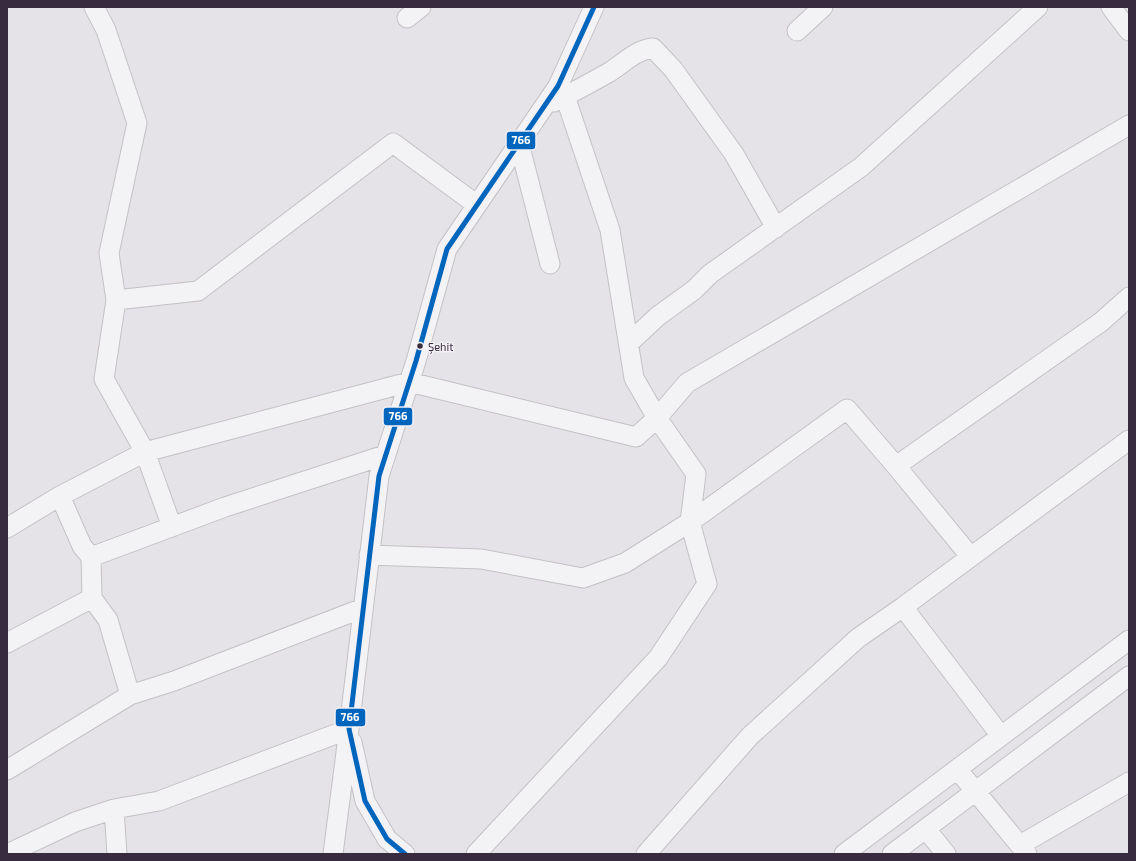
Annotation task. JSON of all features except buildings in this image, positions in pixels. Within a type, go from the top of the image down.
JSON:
[{"type":"street","points":[[94,7],[106,30],[137,123],[109,253],[116,300],[104,379],[145,452],[172,527]]},
{"type":"street","points":[[333,854],[379,476],[416,361],[447,249],[558,86],[594,7]]},
{"type":"street","points":[[797,32],[823,7]]},
{"type":"street","points":[[629,343],[658,316],[694,290],[710,274],[861,167],[1038,7]]},
{"type":"street","points":[[1111,7],[1129,32]]},
{"type":"street","points":[[542,108],[610,72],[632,56],[647,49],[653,48],[673,68],[734,154],[776,228]]},
{"type":"street","points":[[476,854],[658,658],[707,584],[690,522],[696,474],[657,418],[634,378],[610,230],[565,96]]},
{"type":"street","points":[[7,528],[60,496],[145,452],[409,382],[636,437],[657,418],[686,383],[1129,125]]},
{"type":"street","points":[[116,300],[198,291],[393,143],[477,205]]},
{"type":"street","points":[[519,143],[550,264]]},
{"type":"street","points":[[896,466],[1102,322],[1129,297]]},
{"type":"street","points":[[369,556],[481,559],[583,578],[624,564],[690,522],[847,409],[970,556]]},
{"type":"street","points":[[646,854],[750,736],[858,638],[903,607],[1129,440]]},
{"type":"street","points":[[91,557],[225,507],[385,455]]},
{"type":"street","points":[[60,496],[82,546],[91,557],[92,598],[108,620],[130,695]]},
{"type":"street","points":[[7,643],[92,598]]},
{"type":"street","points":[[903,607],[1001,736]]},
{"type":"street","points":[[7,770],[130,695],[174,681],[363,608]]},
{"type":"street","points":[[844,854],[1129,640]]},
{"type":"street","points":[[892,854],[1129,676]]},
{"type":"street","points":[[8,851],[75,822],[114,809],[160,801],[349,729]]},
{"type":"street","points":[[349,729],[366,801],[387,839],[405,854]]},
{"type":"street","points":[[957,769],[1024,849],[1129,782]]},
{"type":"street","points":[[114,809],[117,854]]},
{"type":"street","points":[[926,829],[946,854]]},
{"type":"transit line","name":"766","points":[[405,854],[387,839],[365,801],[349,729],[379,476],[416,361],[447,249],[558,86],[594,7]]},
{"type":"place","name":"Şehit","points":[[420,346]]}]
